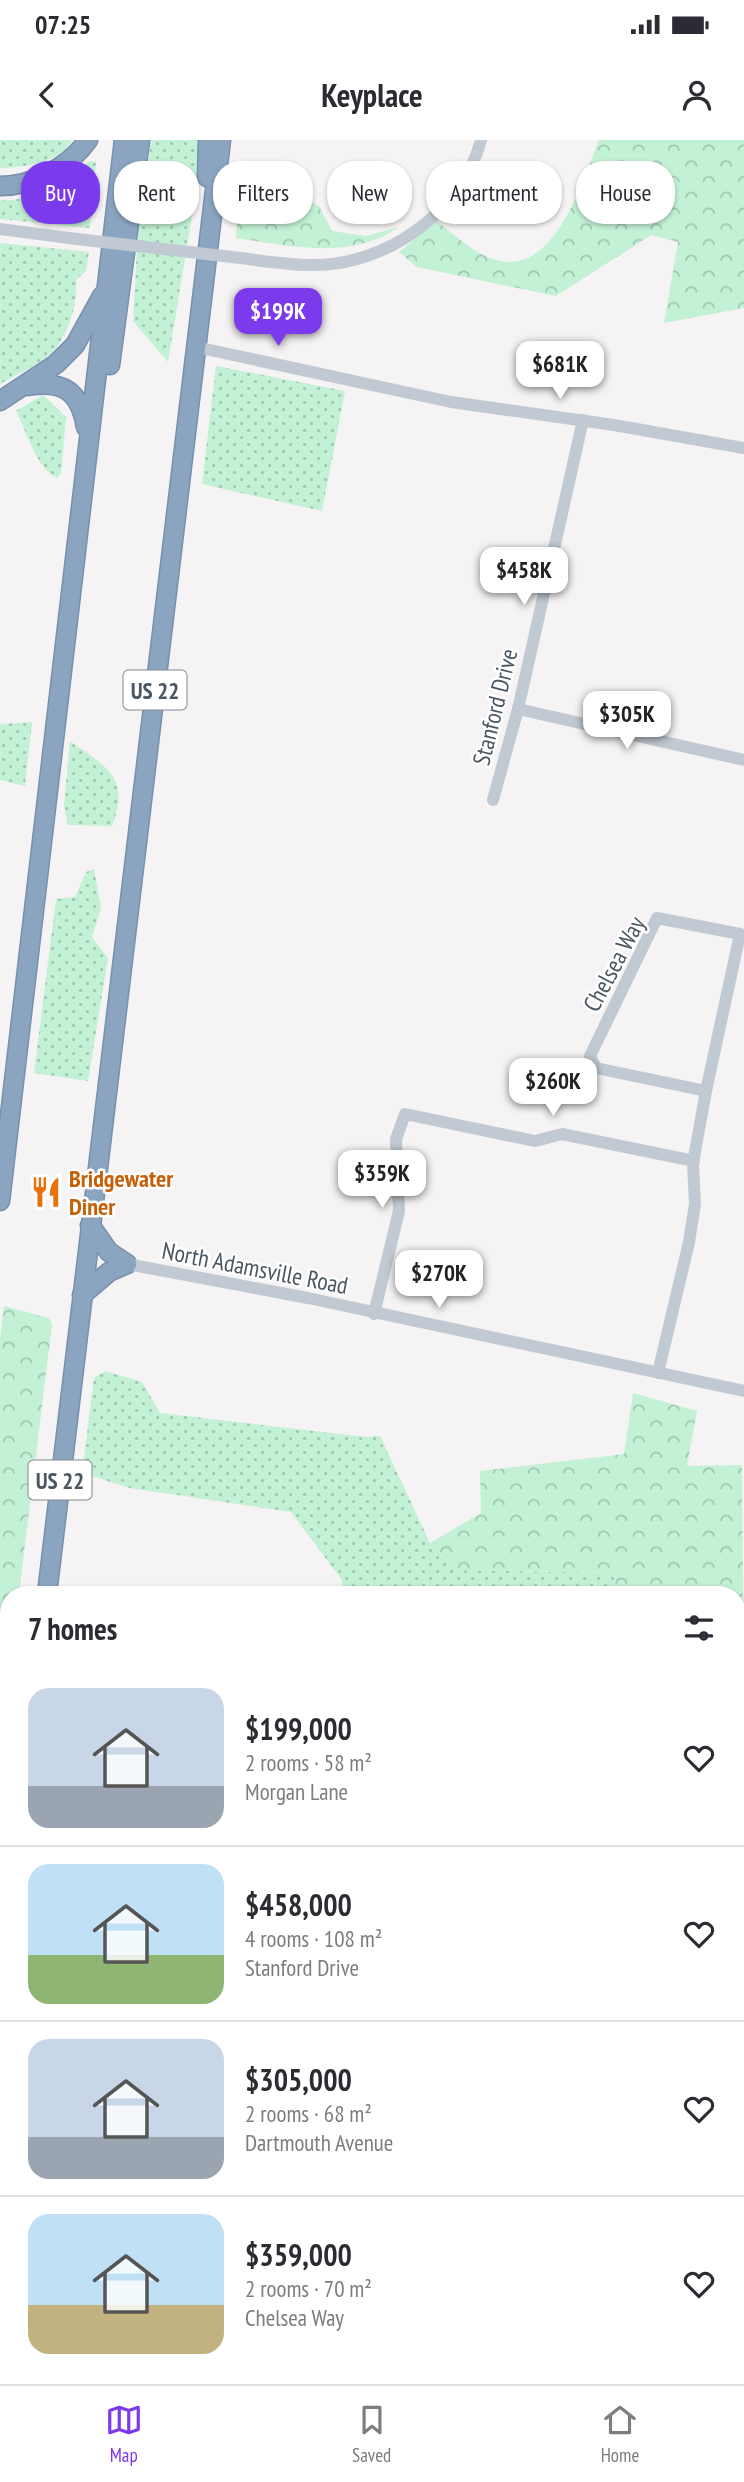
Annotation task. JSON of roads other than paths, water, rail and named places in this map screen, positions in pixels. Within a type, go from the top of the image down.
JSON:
[{"type":"highway","points":[[0,186],[17,185],[44,176],[74,156],[88,140]]},
{"type":"highway","points":[[0,1201],[124,140]]},
{"type":"highway","points":[[95,386],[109,369],[140,140]]},
{"type":"highway","points":[[208,140],[206,171],[211,218]]},
{"type":"highway","name":"US 22","points":[[48,1586],[221,140]]},
{"type":"highway","points":[[0,401],[24,386],[75,345],[107,285]]},
{"type":"highway","points":[[24,386],[46,382],[70,391],[81,407],[88,447]]},
{"type":"highway","points":[[0,1109],[18,1051]]},
{"type":"highway","points":[[90,1226],[108,1252],[127,1264]]},
{"type":"highway","points":[[82,1295],[108,1272],[127,1264]]},
{"type":"street","points":[[0,229],[232,257],[313,265],[335,263],[385,249],[430,220],[461,185],[481,140]]},
{"type":"street","points":[[196,347],[452,402],[744,448]]},
{"type":"street","name":"Stanford Drive","points":[[493,800],[518,709],[583,421]]},
{"type":"street","points":[[518,709],[744,760]]},
{"type":"street","name":"Chelsea Way","points":[[658,1373],[689,1242],[695,1204],[694,1161],[706,1091],[740,934],[657,918],[590,1056],[596,1068],[706,1091]]},
{"type":"street","points":[[374,1314],[399,1210],[396,1139],[405,1114],[535,1141],[562,1134],[694,1161]]},
{"type":"street","name":"North Adamsville Road","points":[[127,1264],[244,1285],[744,1391]]},
{"type":"place","name":"Bridgewater Diner","points":[[46,1192]]}]
